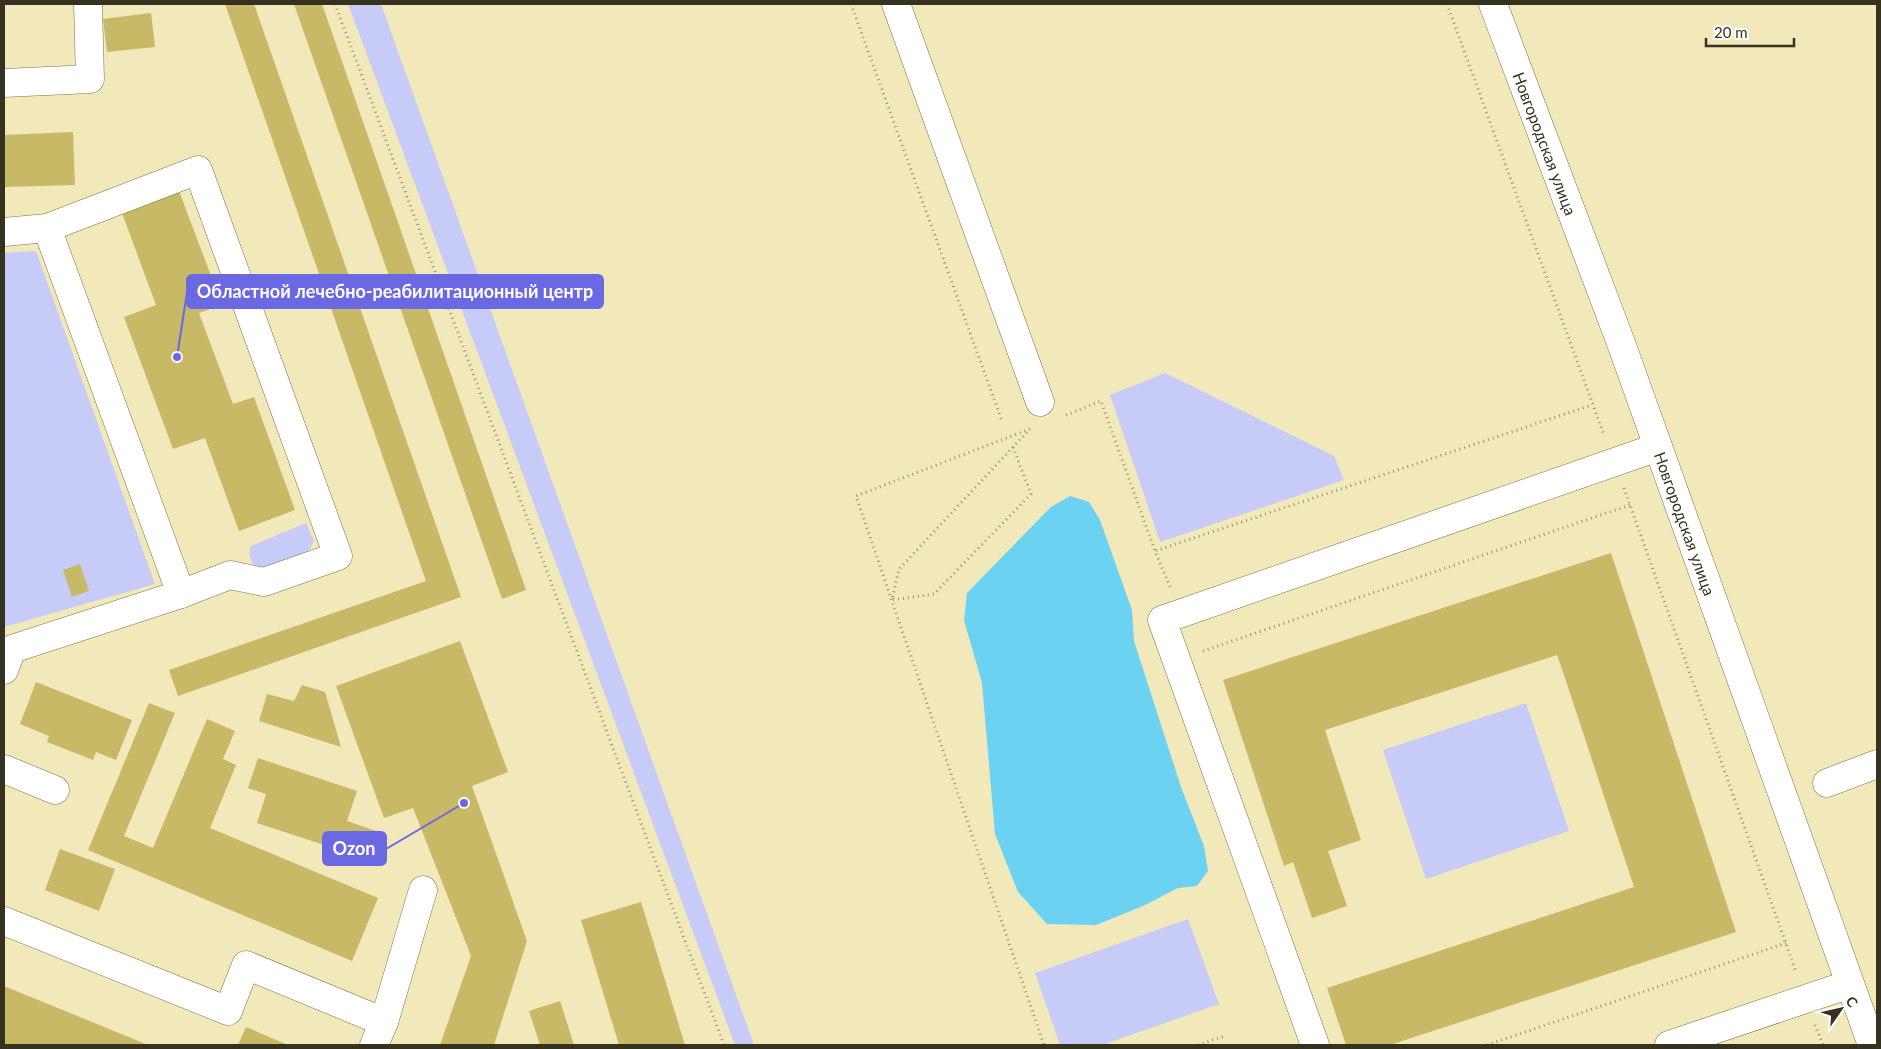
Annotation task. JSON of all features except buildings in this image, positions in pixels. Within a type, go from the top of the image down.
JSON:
[{"type":"street","points":[[4,83],[90,79],[88,4]]},
{"type":"street","points":[[896,4],[1039,414]]},
{"type":"street","name":"Новгородская улица","points":[[1493,4],[1621,343],[1872,1045]]},
{"type":"street","points":[[4,232],[47,228],[198,170],[338,556],[264,582],[230,575],[181,594],[12,649],[4,670]]},
{"type":"street","points":[[47,228],[181,594]]},
{"type":"street","points":[[1315,1045],[1172,617],[1658,447]]},
{"type":"street","points":[[1828,783],[1877,764]]},
{"type":"street","points":[[4,768],[55,790]]},
{"type":"street","points":[[4,921],[228,1011],[246,964],[379,1034],[423,890]]},
{"type":"street","points":[[1669,1045],[1850,984]]},
{"type":"path","points":[[335,4],[724,1045]]},
{"type":"path","points":[[851,4],[1002,421]]},
{"type":"path","points":[[1447,4],[1630,505],[1823,1045]]},
{"type":"path","points":[[1065,415],[1101,401],[1155,552],[1172,617],[1197,653],[1630,505]]},
{"type":"path","points":[[1155,552],[1592,405]]},
{"type":"path","points":[[892,600],[899,569],[1013,447],[1039,414]]},
{"type":"path","points":[[1029,429],[856,496],[1044,1045]]},
{"type":"path","points":[[892,600],[934,594],[1031,494],[1013,447]]},
{"type":"path","points":[[1487,1045],[1786,943]]},
{"type":"path","points":[[1198,1045],[1225,1036]]},
{"type":"shaded area","points":[[348,4],[381,4],[754,1045],[735,1045]]},
{"type":"shaded area","points":[[36,251],[155,584],[4,627],[4,253]]},
{"type":"shaded area","points":[[1165,373],[1334,456],[1344,480],[1160,542],[1110,395]]},
{"type":"shaded area","points":[[1070,496],[1089,502],[1100,520],[1132,610],[1134,641],[1181,787],[1204,846],[1208,871],[1197,886],[1178,888],[1143,906],[1096,925],[1047,924],[1018,892],[995,834],[982,683],[964,620],[967,593],[1051,507]]},
{"type":"shaded area","points":[[306,523],[314,541],[307,554],[264,570],[253,565],[249,553],[251,546]]},
{"type":"shaded area","points":[[1526,703],[1569,831],[1426,879],[1383,750]]},
{"type":"shaded area","points":[[1188,919],[1219,1004],[1102,1045],[1060,1045],[1035,973]]},
{"type":"place","name":"Областной лечебно-реабилитационный центр","points":[[177,357]]},
{"type":"place","name":"Ozon","points":[[464,803]]}]
